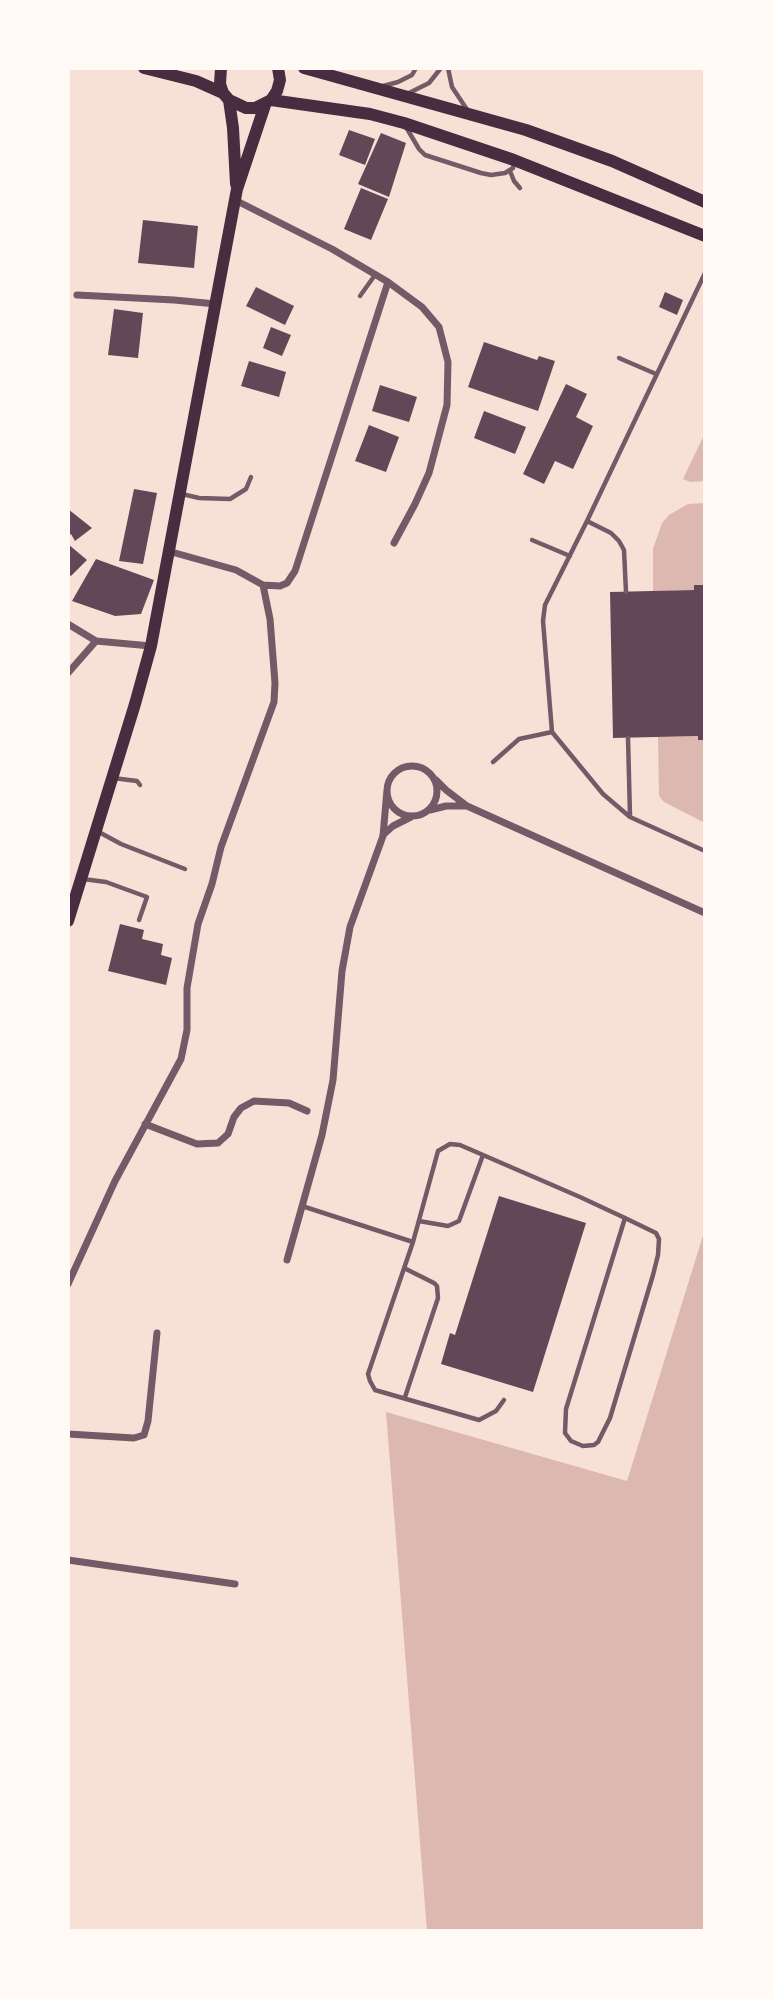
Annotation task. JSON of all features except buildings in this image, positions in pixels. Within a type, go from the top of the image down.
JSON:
[{"type":"main road","points":[[144,68],[196,81],[246,108],[268,102],[370,114],[404,123],[705,236]]},
{"type":"main road","points":[[221,68],[220,83],[233,128],[236,195]]},
{"type":"main road","points":[[68,921],[151,646],[236,195],[268,102],[277,91],[280,80],[278,68]]},
{"type":"main road","points":[[304,68],[526,130],[612,162],[705,202]]},
{"type":"street","points":[[236,195],[388,282],[422,307],[439,327],[448,362],[447,405],[429,473],[394,543]]},
{"type":"street","points":[[168,551],[236,570],[263,585],[280,586],[287,583],[295,571],[388,282]]},
{"type":"street","points":[[77,295],[216,304]]},
{"type":"street","points":[[68,1284],[102,1207],[181,1059],[187,1030],[187,988],[198,924],[221,847],[274,702],[270,619],[263,585]]},
{"type":"street","points":[[68,624],[96,641],[151,646]]},
{"type":"street","points":[[68,673],[96,641]]},
{"type":"street","points":[[287,1260],[322,1135],[333,1080],[340,984],[350,926],[383,836],[387,790],[393,775],[407,766],[424,768],[467,806],[705,913]]},
{"type":"street","points":[[429,810],[438,796],[436,780]]},
{"type":"street","points":[[387,790],[388,799],[398,812],[414,816]]},
{"type":"street","points":[[383,836],[393,826],[429,810],[446,806],[467,806]]},
{"type":"street","points":[[145,1124],[197,1144],[218,1143],[228,1134],[234,1117],[254,1101],[289,1103],[307,1111]]},
{"type":"street","points":[[68,1434],[134,1438],[144,1435],[148,1421],[157,1334]]},
{"type":"street","points":[[68,1560],[235,1584]]},
{"type":"lane","points":[[372,89],[398,82],[412,75],[416,68]]},
{"type":"lane","points":[[402,97],[429,83],[441,68]]},
{"type":"lane","points":[[448,68],[452,87],[471,115]]},
{"type":"lane","points":[[404,123],[414,143],[425,155],[491,175],[512,165],[514,181],[520,188]]},
{"type":"lane","points":[[705,274],[545,606],[543,621],[552,732],[603,794],[630,817],[705,851]]},
{"type":"lane","points":[[360,296],[375,275]]},
{"type":"lane","points":[[619,358],[656,374]]},
{"type":"lane","points":[[178,493],[200,498],[230,499],[246,489],[251,477]]},
{"type":"lane","points":[[587,521],[611,533],[624,550],[626,592]]},
{"type":"lane","points":[[532,540],[570,556]]},
{"type":"lane","points":[[493,762],[519,739],[552,732]]},
{"type":"lane","points":[[628,738],[630,817]]},
{"type":"lane","points":[[112,778],[137,781],[139,785]]},
{"type":"lane","points":[[96,831],[121,844],[185,869]]},
{"type":"lane","points":[[82,878],[106,882],[147,897],[139,920]]},
{"type":"lane","points":[[504,1401],[496,1411],[479,1420],[375,1390],[368,1374],[413,1242],[438,1151],[450,1144],[460,1145],[625,1218],[656,1233],[659,1239],[658,1255],[610,1418],[598,1442],[583,1446],[571,1441],[565,1433],[566,1409],[625,1218]]},
{"type":"lane","points":[[419,1220],[448,1226],[459,1221],[484,1155]]},
{"type":"lane","points":[[302,1206],[413,1242]]},
{"type":"lane","points":[[404,1268],[434,1283],[437,1286],[438,1298],[405,1397]]},
{"type":"shaded area","points":[[705,433],[705,481],[690,482],[683,479]]},
{"type":"shaded area","points":[[705,503],[705,585],[695,585],[694,590],[653,591],[653,549],[662,523],[669,515],[688,504]]},
{"type":"shaded area","points":[[698,736],[698,740],[705,740],[705,823],[664,802],[659,796],[658,737]]},
{"type":"shaded area","points":[[705,1229],[705,1931],[427,1931],[386,1412],[627,1481]]}]
